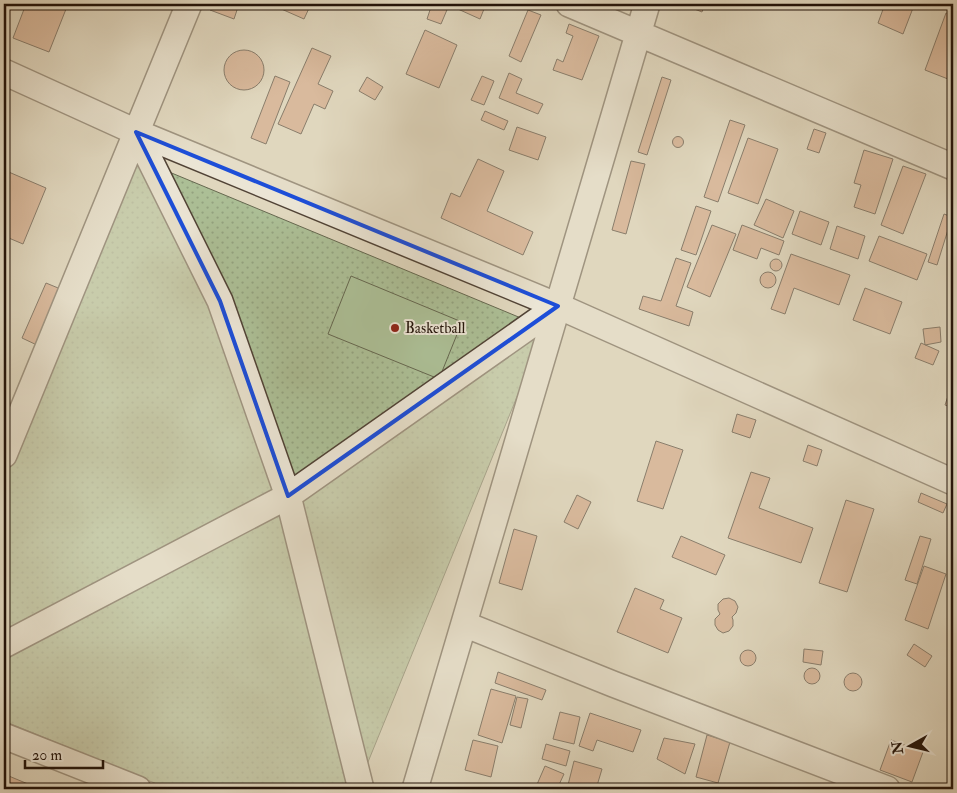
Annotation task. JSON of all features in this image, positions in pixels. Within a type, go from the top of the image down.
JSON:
[{"type":"street","points":[[4,455],[190,4]]},
{"type":"street","points":[[569,4],[953,167]]},
{"type":"street","points":[[415,789],[647,4]]},
{"type":"street","points":[[4,72],[136,132],[558,306],[953,482]]},
{"type":"street","points":[[136,132],[220,301],[288,496],[361,789]]},
{"type":"street","points":[[4,645],[288,496],[558,306]]},
{"type":"street","points":[[464,624],[613,684],[887,789]]},
{"type":"street","points":[[4,736],[138,789]]},
{"type":"highlighted area","points":[[136,132],[558,306],[288,496],[220,301]]},
{"type":"green space","points":[[133,157],[545,328],[357,789],[169,789],[4,721],[4,474]]},
{"type":"green space","name":"Basketball","points":[[351,276],[462,322],[439,379],[328,334]]},
{"type":"building","points":[[26,4],[68,4],[49,52],[13,38]]},
{"type":"building","points":[[212,4],[239,4],[234,19],[210,10]]},
{"type":"building","points":[[270,4],[311,4],[304,19]]},
{"type":"building","points":[[432,4],[486,4],[480,19],[449,5],[441,24],[427,19]]},
{"type":"building","points":[[682,4],[705,4],[702,12]]},
{"type":"building","points":[[885,4],[901,4],[913,8],[903,34],[878,23]]},
{"type":"building","points":[[528,10],[541,15],[521,62],[509,56]]},
{"type":"building","points":[[946,13],[953,15],[953,65],[948,79],[925,70]]},
{"type":"building","points":[[569,24],[599,36],[582,80],[553,70],[557,59],[563,62],[573,36],[566,33]]},
{"type":"building","points":[[425,30],[457,45],[439,88],[406,74]]},
{"type":"building","points":[[312,48],[331,56],[318,84],[333,91],[325,109],[314,104],[301,134],[278,124]]},
{"type":"building","points":[[244,50],[258,56],[264,70],[258,84],[244,90],[230,84],[224,70],[230,56]]},
{"type":"building","points":[[509,73],[522,79],[516,93],[543,104],[538,114],[499,98]]},
{"type":"building","points":[[275,76],[290,82],[266,144],[251,138]]},
{"type":"building","points":[[482,76],[494,81],[484,105],[471,100]]},
{"type":"building","points":[[367,77],[383,87],[375,100],[359,91]]},
{"type":"building","points":[[662,77],[671,80],[647,155],[638,152]]},
{"type":"building","points":[[485,111],[508,121],[504,130],[481,120]]},
{"type":"building","points":[[730,120],[745,125],[718,202],[704,197]]},
{"type":"building","points":[[517,127],[546,137],[538,160],[509,150]]},
{"type":"building","points":[[814,129],[826,133],[819,153],[807,149]]},
{"type":"building","points":[[678,136],[684,142],[678,148],[672,142]]},
{"type":"building","points":[[748,138],[778,149],[758,204],[728,193]]},
{"type":"building","points":[[864,150],[893,159],[875,214],[854,207],[861,185],[854,183]]},
{"type":"building","points":[[478,159],[504,171],[487,211],[533,232],[523,255],[441,218],[451,193],[460,197]]},
{"type":"building","points":[[631,161],[645,164],[626,234],[612,230]]},
{"type":"building","points":[[903,166],[926,174],[903,234],[881,225]]},
{"type":"building","points":[[4,170],[46,188],[23,244],[4,236]]},
{"type":"building","points":[[766,199],[794,211],[783,238],[754,225]]},
{"type":"building","points":[[696,206],[711,211],[696,255],[681,250]]},
{"type":"building","points":[[800,211],[829,222],[821,245],[792,234]]},
{"type":"building","points":[[944,214],[952,217],[937,265],[928,262]]},
{"type":"building","points":[[712,225],[736,234],[710,297],[687,287]]},
{"type":"building","points":[[742,225],[784,241],[779,255],[761,248],[757,259],[733,250]]},
{"type":"building","points":[[837,226],[865,236],[858,259],[830,249]]},
{"type":"building","points":[[879,236],[927,254],[917,280],[869,261]]},
{"type":"building","points":[[791,254],[850,275],[839,305],[794,288],[785,314],[771,309]]},
{"type":"building","points":[[676,258],[691,263],[676,306],[693,312],[689,326],[639,309],[643,296],[661,301]]},
{"type":"building","points":[[776,259],[782,265],[776,271],[770,265]]},
{"type":"building","points":[[768,272],[774,274],[776,280],[774,286],[768,288],[762,286],[760,280],[762,274]]},
{"type":"building","points":[[46,283],[63,290],[39,346],[22,338]]},
{"type":"building","points":[[865,288],[902,302],[890,334],[853,320]]},
{"type":"building","points":[[940,327],[941,342],[925,345],[923,329]]},
{"type":"building","points":[[921,343],[939,351],[933,365],[915,358]]},
{"type":"building","points":[[948,396],[953,397],[953,408],[945,405]]},
{"type":"building","points":[[737,414],[756,420],[750,438],[732,432]]},
{"type":"building","points":[[656,441],[683,450],[663,509],[637,501]]},
{"type":"building","points":[[808,445],[822,450],[817,466],[803,461]]},
{"type":"building","points":[[751,472],[770,478],[759,508],[813,528],[801,563],[728,538]]},
{"type":"building","points":[[921,493],[947,504],[943,513],[918,502]]},
{"type":"building","points":[[577,495],[591,502],[578,529],[564,522]]},
{"type":"building","points":[[846,500],[874,509],[847,592],[819,583]]},
{"type":"building","points":[[514,529],[537,536],[522,590],[499,583]]},
{"type":"building","points":[[681,536],[725,555],[716,575],[672,557]]},
{"type":"building","points":[[920,536],[931,539],[917,584],[905,580]]},
{"type":"building","points":[[924,566],[946,574],[928,629],[905,620]]},
{"type":"building","points":[[635,588],[664,600],[660,609],[682,618],[668,653],[617,632]]},
{"type":"building","points":[[729,598],[735,601],[738,607],[732,617],[733,626],[729,631],[723,633],[715,625],[715,619],[720,614],[718,604],[723,599]]},
{"type":"building","points":[[914,644],[932,656],[925,667],[907,655]]},
{"type":"building","points":[[804,649],[823,651],[821,665],[803,662]]},
{"type":"building","points":[[748,650],[756,658],[748,666],[740,658]]},
{"type":"building","points":[[809,668],[815,668],[820,673],[818,682],[809,684],[804,679],[804,673]]},
{"type":"building","points":[[498,672],[546,690],[542,700],[495,683]]},
{"type":"building","points":[[853,673],[859,676],[862,682],[859,688],[853,691],[847,688],[844,682],[847,676]]},
{"type":"building","points":[[491,689],[516,696],[502,743],[478,735]]},
{"type":"building","points":[[517,697],[528,699],[521,728],[510,725]]},
{"type":"building","points":[[560,712],[580,717],[574,744],[553,739]]},
{"type":"building","points":[[590,713],[641,730],[633,752],[597,740],[593,751],[579,746]]},
{"type":"building","points":[[707,735],[730,742],[718,783],[696,777]]},
{"type":"building","points":[[664,738],[695,744],[685,774],[657,759]]},
{"type":"building","points":[[473,740],[498,746],[491,777],[465,770]]},
{"type":"building","points":[[891,740],[923,752],[912,782],[880,770]]},
{"type":"building","points":[[546,744],[570,751],[566,766],[542,759]]},
{"type":"building","points":[[574,761],[602,769],[596,789],[567,789]]},
{"type":"building","points":[[545,766],[564,774],[557,789],[535,789]]},
{"type":"building","points":[[4,774],[28,784],[26,789],[4,789]]},
{"type":"place","name":"Basketball","points":[[395,328]]}]
